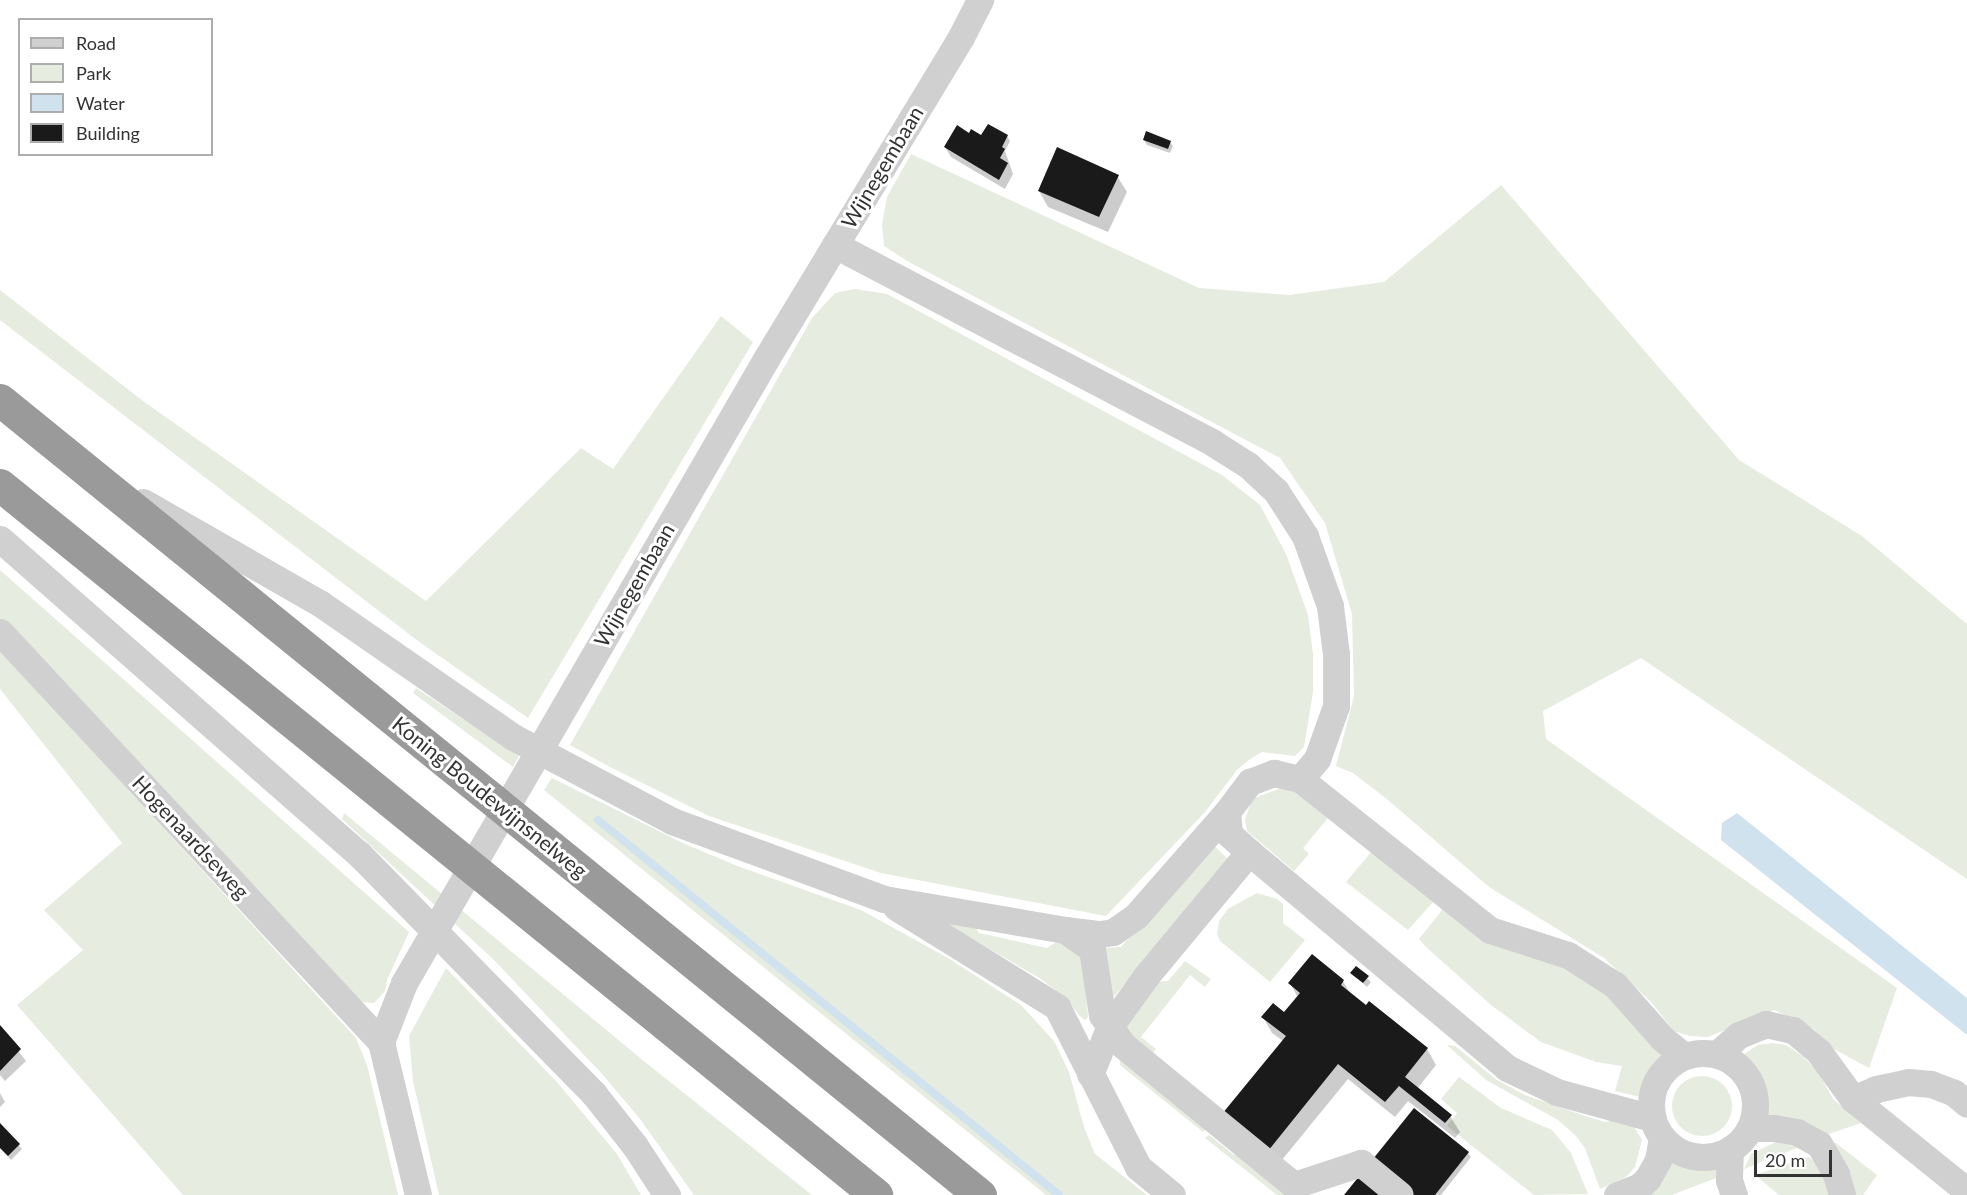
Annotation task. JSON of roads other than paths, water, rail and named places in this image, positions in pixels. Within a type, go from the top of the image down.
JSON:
[{"type":"highway","name":"Koning Boudewijnsnelweg","points":[[0,400],[980,1195]]},
{"type":"highway","points":[[0,484],[876,1195]]},
{"type":"street","name":"Wijnegembaan","points":[[381,1042],[404,982],[835,245],[961,37],[980,0]]},
{"type":"street","points":[[835,245],[1213,443],[1248,465],[1276,491],[1305,536],[1330,606],[1336,654],[1336,706],[1317,759],[1300,779]]},
{"type":"street","points":[[87,471],[321,604],[524,742],[672,821],[884,899],[1100,934],[1124,926],[1227,812],[1250,782],[1274,773],[1300,779],[1490,930],[1568,955],[1615,985],[1663,1039],[1684,1056]]},
{"type":"street","points":[[0,539],[359,854],[594,1094],[635,1146],[667,1195]]},
{"type":"street","name":"Hogenaardseweg","points":[[0,632],[381,1042]]},
{"type":"street","points":[[1227,812],[1229,834],[1507,1068],[1557,1092],[1657,1128],[1678,1152],[1699,1158],[1710,1157],[1731,1149],[1750,1128],[1755,1106],[1751,1084],[1737,1065],[1717,1054],[1695,1053],[1684,1056],[1666,1067],[1654,1085],[1650,1107],[1657,1128],[1658,1160],[1648,1178],[1640,1186],[1617,1195]]},
{"type":"street","points":[[1090,1074],[1110,1026],[1147,975],[1249,852]]},
{"type":"street","points":[[884,899],[1058,1007],[1138,1167],[1172,1195]]},
{"type":"street","points":[[1065,930],[1092,950],[1100,1006],[1124,1046],[1154,1073],[1294,1185],[1361,1163],[1400,1195]]},
{"type":"street","points":[[1717,1054],[1739,1035],[1766,1024],[1793,1030],[1819,1052],[1853,1099],[1967,1191]]},
{"type":"street","points":[[381,1042],[417,1195]]},
{"type":"street","points":[[1853,1099],[1876,1089],[1908,1082],[1931,1084],[1954,1093],[1967,1104]]},
{"type":"street","points":[[1750,1128],[1774,1128],[1797,1132],[1819,1144],[1836,1174],[1842,1195]]},
{"type":"street","points":[[1731,1149],[1729,1180],[1734,1195]]},
{"type":"water","points":[[1737,813],[1967,998],[1967,1035],[1721,840],[1722,823]]},
{"type":"waterway","points":[[598,820],[1059,1195]]}]
